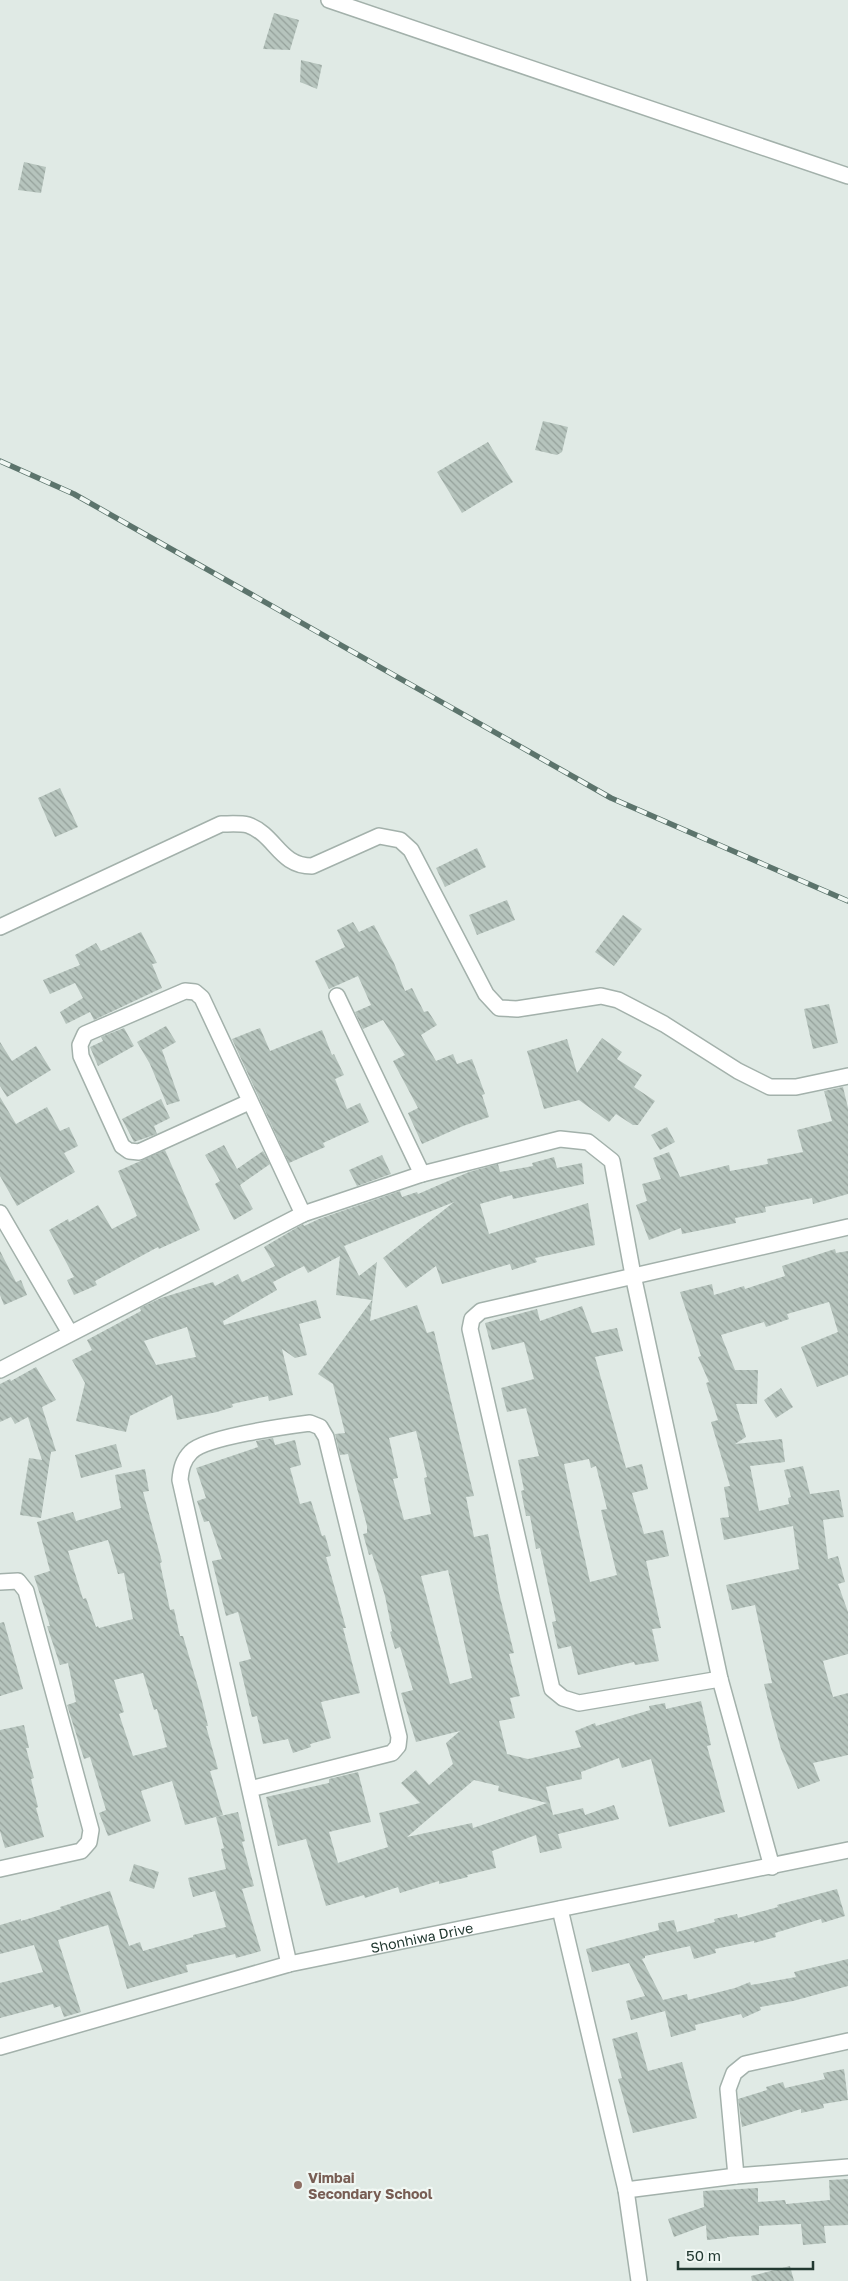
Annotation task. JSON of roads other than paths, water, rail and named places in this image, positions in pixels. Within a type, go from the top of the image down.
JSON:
[{"type":"street","points":[[329,0],[848,176]]},
{"type":"street","points":[[0,927],[221,824],[247,825],[262,832],[290,860],[300,866],[312,866],[379,836],[400,840],[411,850],[486,994],[499,1008],[517,1009],[601,996],[618,1000],[664,1024],[738,1071],[770,1087],[796,1087],[848,1076]]},
{"type":"street","points":[[249,1102],[139,1152],[130,1151],[122,1146],[82,1056],[80,1045],[85,1034],[185,991],[195,992],[202,998],[302,1214]]},
{"type":"street","points":[[337,996],[422,1174]]},
{"type":"street","points":[[0,1370],[302,1214],[422,1174],[560,1138],[588,1142],[612,1162],[633,1275],[720,1679],[772,1866]]},
{"type":"street","points":[[2,1220],[70,1334]]},
{"type":"street","points":[[720,1679],[579,1703],[563,1698],[552,1689],[470,1329],[472,1319],[481,1311],[848,1227]]},
{"type":"street","points":[[250,1789],[392,1753],[398,1746],[399,1737],[326,1437],[320,1428],[310,1423],[226,1438],[192,1451],[182,1466],[180,1480],[289,1964]]},
{"type":"street","points":[[0,1582],[18,1581],[26,1591],[91,1830],[89,1842],[81,1851],[0,1868]]},
{"type":"street","name":"Shonhiwa Drive","points":[[0,2047],[289,1964],[848,1850]]},
{"type":"street","points":[[560,1909],[626,2190],[639,2281]]},
{"type":"street","points":[[736,2176],[728,2089],[734,2073],[746,2064],[848,2041]]},
{"type":"street","points":[[626,2190],[736,2176],[848,2167]]},
{"type":"railway","points":[[0,461],[74,494],[611,798],[848,901]]},
{"type":"place","name":"Vimbai Secondary School","points":[[298,2185]]}]
